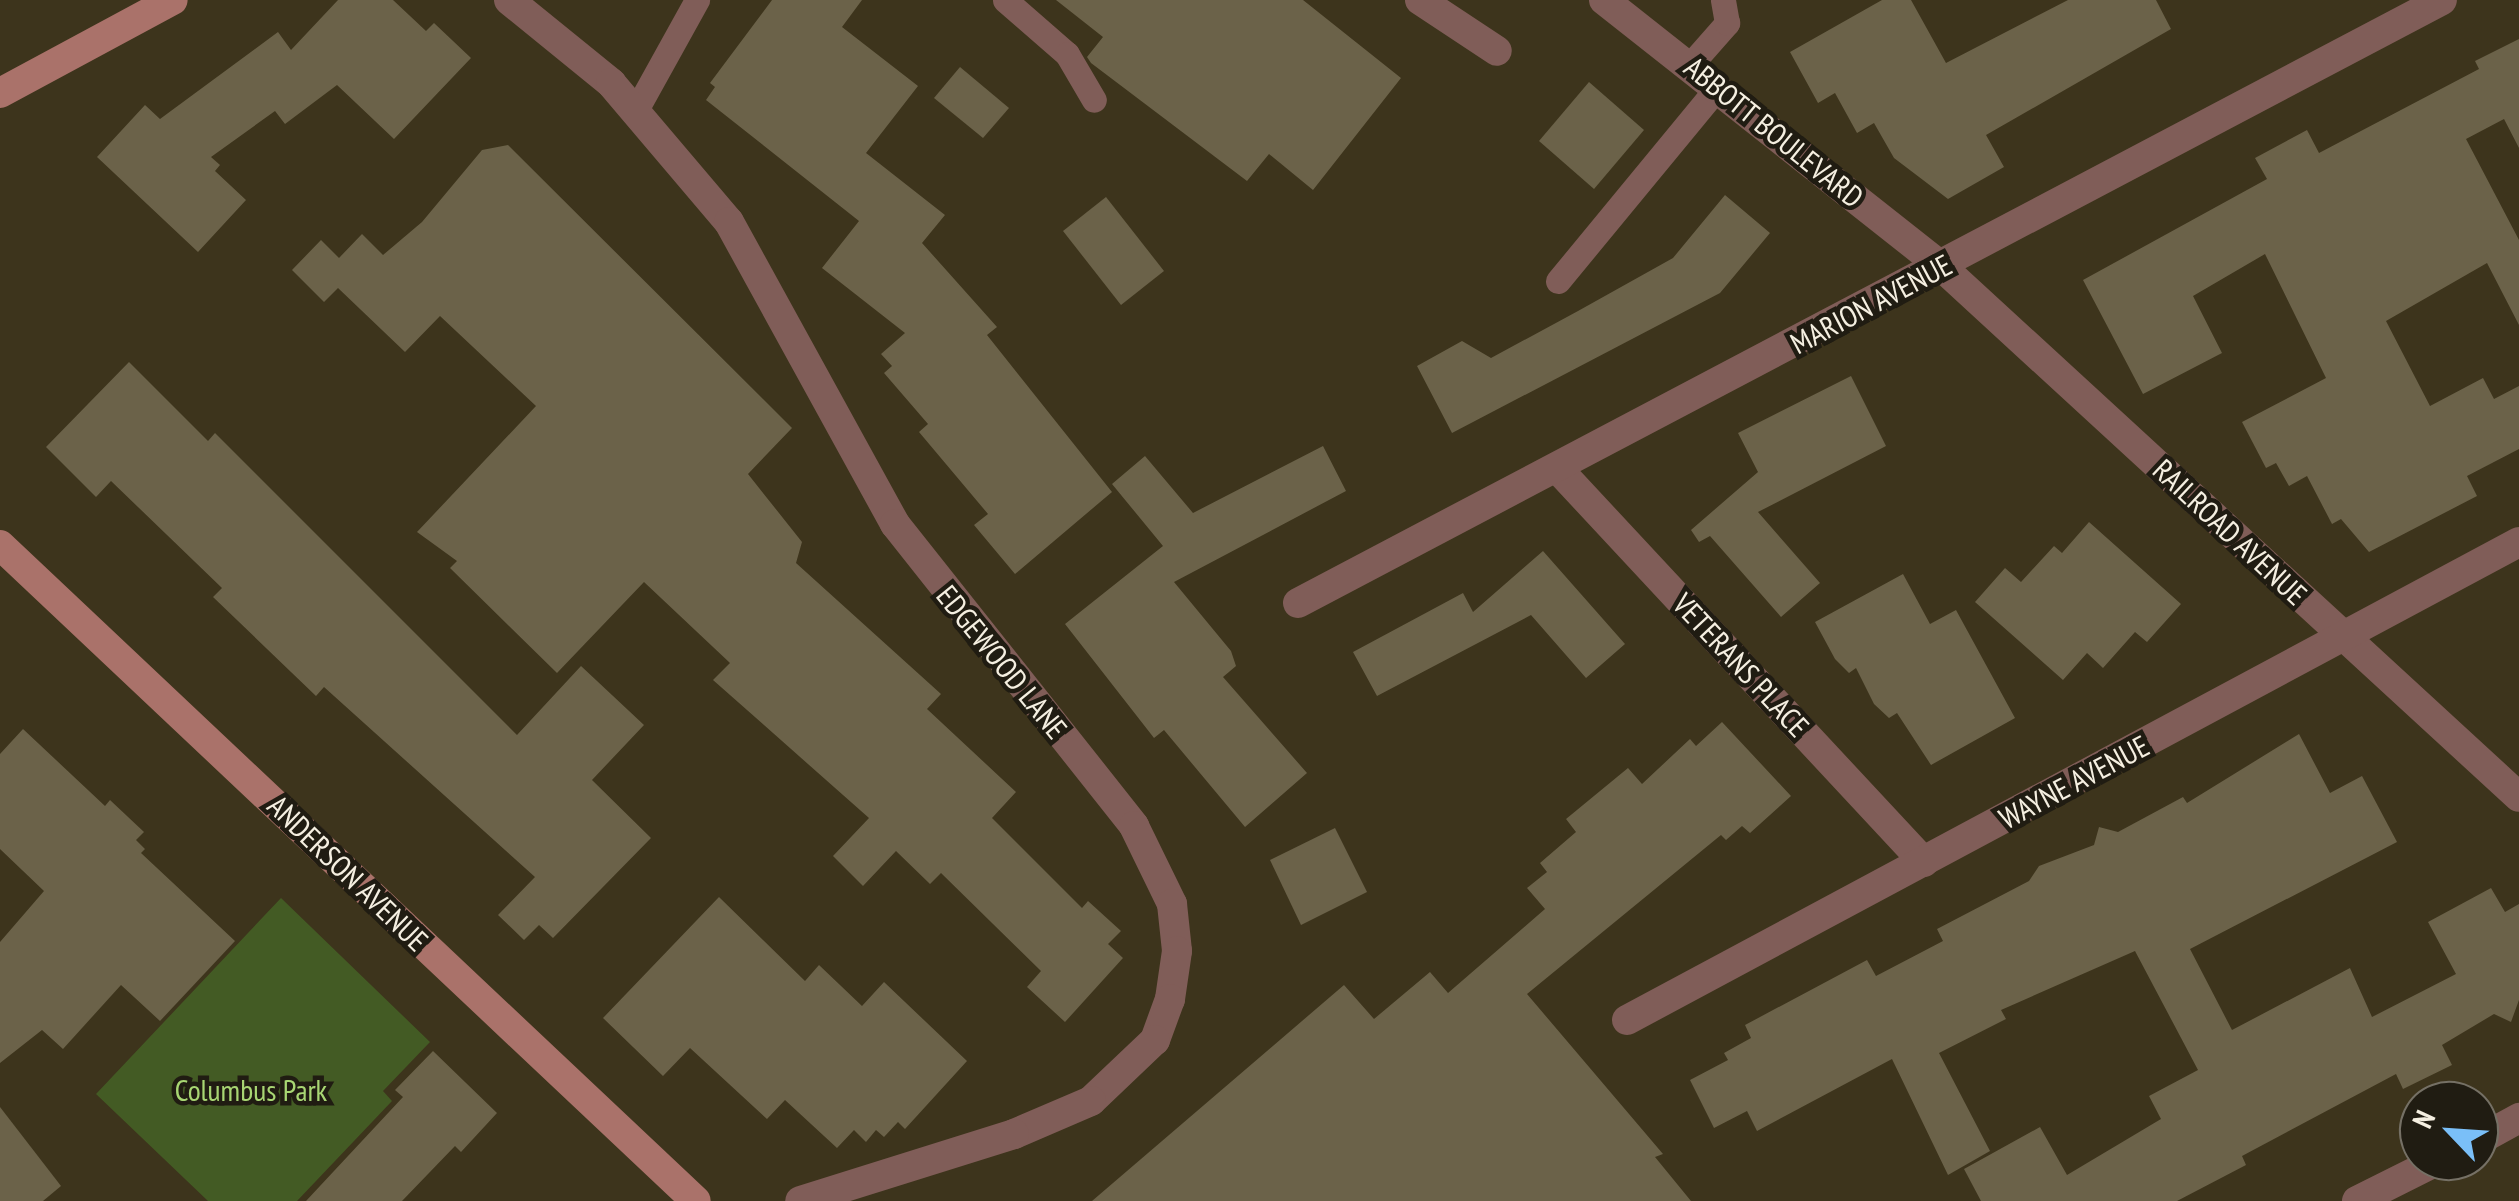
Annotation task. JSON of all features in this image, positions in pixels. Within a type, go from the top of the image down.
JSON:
[{"type":"main road","points":[[0,93],[173,0]]},
{"type":"main road","name":"ANDERSON AVENUE","points":[[0,545],[696,1201]]},
{"type":"street","name":"EDGEWOOD LANE","points":[[509,0],[636,110],[729,222],[894,524],[1153,855],[1172,904],[1177,951],[1170,999],[1154,1040],[1091,1101],[1014,1134],[800,1201]]},
{"type":"street","points":[[1420,0],[1497,51]]},
{"type":"street","name":"ABBOTT BOULEVARD","points":[[1604,0],[1691,64],[1942,268]]},
{"type":"street","name":"MARION AVENUE","points":[[1298,603],[1942,268],[2442,0]]},
{"type":"street","name":"RAILROAD AVENUE","points":[[1942,268],[2519,797]]},
{"type":"street","name":"VETERANS PLACE","points":[[1558,468],[1924,862]]},
{"type":"street","name":"WAYNE AVENUE","points":[[1628,1020],[2519,542]]},
{"type":"street","points":[[2357,1201],[2399,1180]]},
{"type":"lane","points":[[636,110],[698,0]]},
{"type":"lane","points":[[1005,0],[1068,54],[1094,100]]},
{"type":"lane","points":[[1691,64],[1727,22],[1724,0]]},
{"type":"lane","points":[[1558,281],[1718,87]]},
{"type":"green space","name":"Columbus Park","points":[[281,898],[430,1042],[383,1091],[392,1101],[297,1201],[208,1201],[96,1094]]},
{"type":"building","points":[[338,0],[393,0],[426,31],[434,23],[471,58],[394,139],[337,85],[285,124],[275,111],[211,157],[220,165],[215,171],[246,200],[198,252],[97,157],[145,105],[160,119],[278,32],[291,50]]},
{"type":"building","points":[[772,0],[862,0],[842,27],[918,86],[866,153],[945,215],[922,243],[997,327],[987,335],[1112,492],[1015,574],[974,525],[988,514],[919,432],[928,424],[884,373],[892,366],[881,354],[905,333],[822,268],[859,221],[706,100],[715,87],[710,83]]},
{"type":"building","points":[[1056,0],[1303,0],[1401,78],[1313,190],[1269,154],[1247,181],[1091,63],[1087,57],[1103,37]]},
{"type":"building","points":[[1882,0],[1911,0],[1946,63],[2068,0],[2156,0],[2171,29],[1986,135],[2004,167],[1948,199],[1894,158],[1874,123],[1857,133],[1835,93],[1818,103],[1790,52]]},
{"type":"building","points":[[2519,39],[2519,148],[2504,119],[2466,139],[2519,240],[2519,325],[2487,263],[2386,321],[2430,406],[2483,378],[2494,399],[2519,386],[2519,449],[2467,476],[2477,496],[2369,552],[2341,519],[2332,524],[2307,476],[2289,486],[2276,463],[2266,468],[2242,422],[2326,378],[2265,254],[2193,296],[2222,353],[2143,394],[2083,280],[2267,179],[2255,158],[2307,130],[2319,153],[2479,69],[2475,61]]},
{"type":"building","points":[[960,67],[1009,108],[983,138],[934,98]]},
{"type":"building","points":[[1589,82],[1644,130],[1594,189],[1539,141]]},
{"type":"building","points":[[508,145],[792,428],[748,474],[802,542],[796,563],[941,694],[927,709],[1016,792],[992,818],[1082,908],[1088,901],[1121,931],[1108,944],[1123,958],[1065,1022],[1027,987],[1041,971],[941,873],[930,884],[896,851],[863,886],[833,856],[869,818],[713,680],[730,663],[644,582],[557,673],[450,568],[457,561],[417,532],[536,406],[440,316],[405,352],[338,288],[324,302],[292,270],[321,240],[339,258],[362,234],[383,255],[422,222],[482,150]]},
{"type":"building","points":[[1725,195],[1770,233],[1720,293],[1452,433],[1417,366],[1462,341],[1491,358],[1578,311],[1673,258]]},
{"type":"building","points":[[1106,197],[1164,271],[1121,305],[1063,231]]},
{"type":"building","points":[[129,362],[208,441],[215,433],[517,735],[581,666],[644,725],[592,780],[651,838],[553,938],[539,925],[524,940],[498,915],[535,877],[324,687],[316,696],[213,597],[222,588],[111,481],[96,497],[46,447]]},
{"type":"building","points":[[1851,376],[1886,446],[1758,512],[1820,583],[1781,617],[1710,536],[1699,542],[1691,530],[1758,472],[1738,433]]},
{"type":"building","points":[[1323,446],[1346,491],[1174,582],[1231,651],[1236,666],[1223,677],[1307,773],[1245,827],[1164,730],[1154,738],[1065,624],[1163,546],[1112,484],[1145,456],[1193,513]]},
{"type":"building","points":[[2089,522],[2181,604],[2147,642],[2135,632],[2103,668],[2087,653],[2063,680],[1975,602],[2005,568],[2021,582],[2054,546],[2062,553]]},
{"type":"building","points":[[1543,551],[1625,644],[1586,678],[1531,615],[1377,696],[1353,652],[1463,593],[1473,612]]},
{"type":"building","points":[[1903,574],[1930,624],[1956,610],[2015,718],[1931,765],[1897,713],[1889,718],[1874,704],[1856,668],[1849,673],[1835,659],[1815,622]]},
{"type":"building","points":[[1722,722],[1791,796],[1750,833],[1742,826],[1726,840],[1721,835],[1527,994],[1663,1154],[1655,1157],[1691,1201],[1092,1201],[1344,985],[1374,1019],[1430,972],[1448,993],[1545,909],[1527,888],[1547,872],[1540,863],[1576,832],[1566,819],[1628,768],[1642,784],[1690,739],[1696,746]]},
{"type":"building","points":[[23,729],[105,806],[110,800],[144,832],[136,840],[145,849],[141,853],[235,941],[160,1021],[121,985],[63,1049],[42,1030],[0,1063],[0,942],[44,891],[0,849],[0,754]]},
{"type":"building","points":[[2299,734],[2330,793],[2362,776],[2397,842],[2190,949],[2232,1030],[2350,968],[2372,1017],[2456,974],[2428,922],[2491,888],[2505,912],[2519,904],[2519,1000],[2511,1022],[2494,1014],[2442,1045],[2452,1065],[2419,1081],[2399,1081],[2396,1074],[2242,1156],[2246,1165],[2177,1201],[1981,1201],[1964,1169],[2040,1127],[2067,1175],[2161,1119],[2149,1096],[2198,1070],[2135,951],[2001,1010],[2006,1019],[1939,1053],[1990,1151],[1948,1175],[1892,1059],[1757,1131],[1747,1111],[1714,1128],[1690,1080],[1728,1060],[1724,1053],[1751,1038],[1745,1025],[1867,960],[1876,976],[1943,941],[1937,929],[2029,881],[2039,866],[2094,845],[2099,827],[2118,832],[2183,797],[2187,803]]},
{"type":"building","points":[[1335,828],[1367,892],[1301,925],[1270,860]]},
{"type":"building","points":[[719,897],[805,981],[819,965],[862,1006],[884,982],[967,1061],[905,1129],[898,1122],[884,1137],[876,1130],[866,1142],[854,1130],[837,1148],[785,1100],[767,1119],[690,1048],[663,1076],[603,1018]]},
{"type":"building","points":[[433,1051],[497,1113],[461,1152],[455,1146],[402,1201],[306,1201],[403,1097],[395,1090]]},
{"type":"building","points":[[0,1107],[61,1186],[43,1201],[0,1201]]}]
